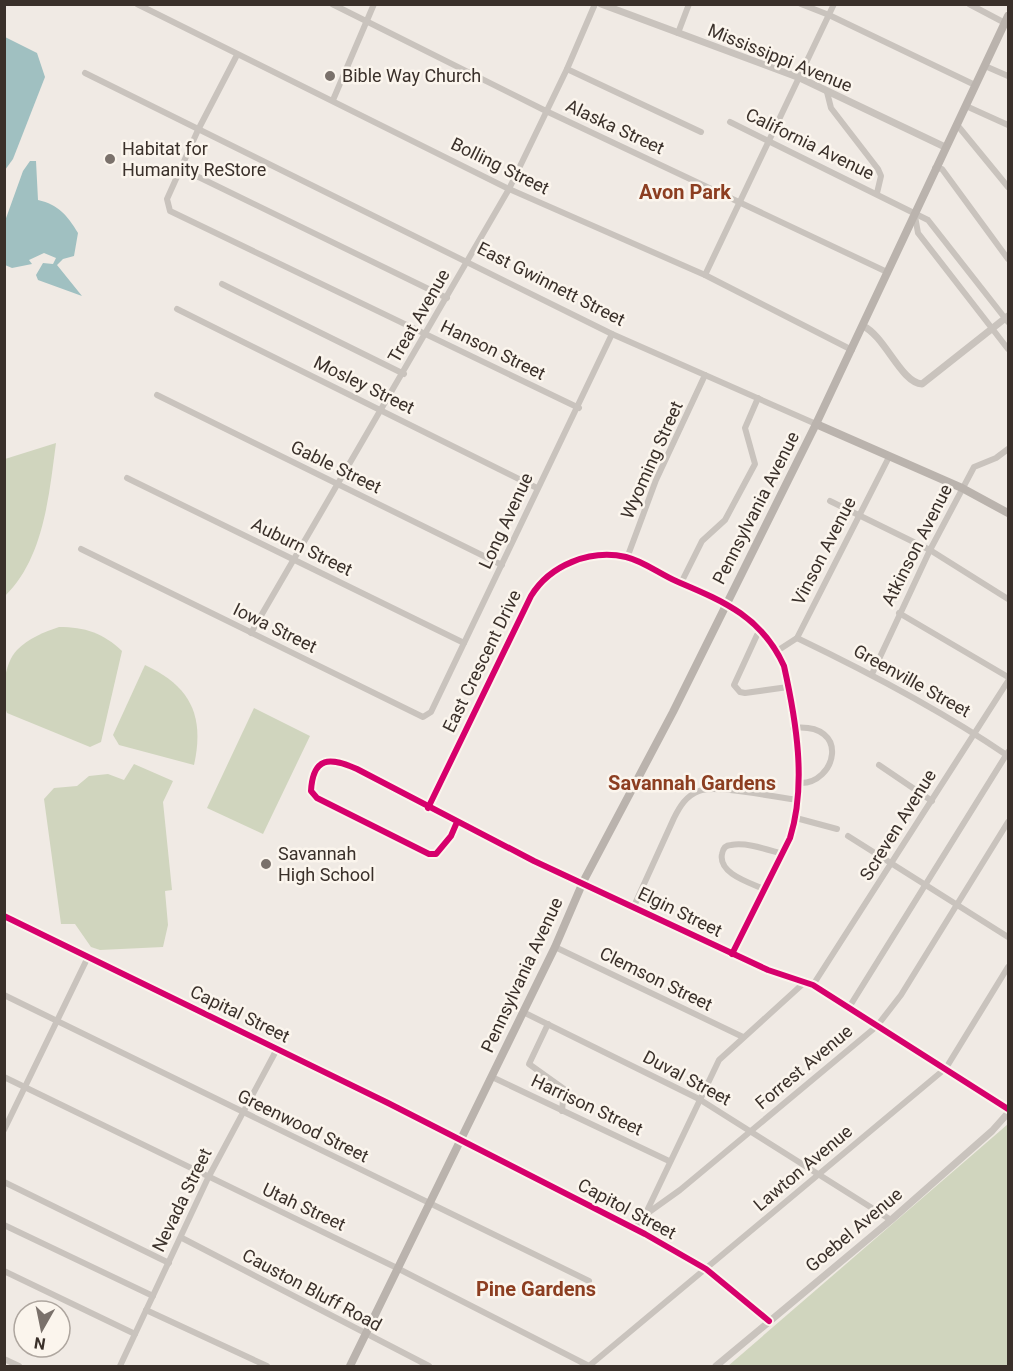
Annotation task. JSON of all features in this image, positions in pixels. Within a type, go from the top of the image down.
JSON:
[{"type":"main road","name":"Pennsylvania Avenue","points":[[350,1366],[555,947],[583,882],[629,797],[816,424],[1007,19]]},
{"type":"main road","name":"East Gwinnett Street","points":[[816,424],[962,488],[1008,513]]},
{"type":"street","name":"Bolling Street","points":[[137,4],[509,189],[705,275],[852,350]]},
{"type":"street","name":"Alaska Street","points":[[332,4],[546,111],[888,272]]},
{"type":"street","points":[[333,100],[374,4]]},
{"type":"street","name":"Treat Avenue","points":[[251,633],[404,374],[509,189],[567,69],[595,4]]},
{"type":"street","name":"Mississippi Avenue","points":[[601,4],[800,78],[945,147]]},
{"type":"street","points":[[678,33],[689,4]]},
{"type":"street","points":[[801,4],[829,15],[975,85]]},
{"type":"street","points":[[705,275],[834,4]]},
{"type":"street","points":[[969,4],[1007,19]]},
{"type":"street","points":[[237,55],[180,168],[447,298]]},
{"type":"street","points":[[985,66],[1008,76]]},
{"type":"street","points":[[567,69],[701,132]]},
{"type":"street","name":"East Gwinnett Street","points":[[85,73],[612,334],[816,424]]},
{"type":"street","points":[[827,92],[831,108],[878,169],[881,176],[877,193]]},
{"type":"street","points":[[966,106],[1008,125]]},
{"type":"street","name":"California Avenue","points":[[730,122],[928,220],[1008,319]]},
{"type":"street","points":[[958,126],[1008,188]]},
{"type":"street","name":"Hanson Street","points":[[180,168],[167,199],[170,211],[579,408]]},
{"type":"street","points":[[935,168],[942,169],[1008,259]]},
{"type":"street","points":[[997,172],[1008,178]]},
{"type":"street","points":[[915,212],[918,233],[1008,350]]},
{"type":"street","points":[[222,284],[404,374]]},
{"type":"street","name":"Mosley Street","points":[[177,309],[537,488]]},
{"type":"street","points":[[863,326],[874,333],[911,380],[918,384],[926,382],[1008,319]]},
{"type":"street","name":"Long Avenue","points":[[423,717],[431,712],[522,526],[537,488],[579,408],[612,334]]},
{"type":"street","name":"Wyoming Street","points":[[627,558],[656,480],[705,375]]},
{"type":"street","name":"Gable Street","points":[[157,395],[502,565]]},
{"type":"street","points":[[681,583],[702,541],[719,528],[755,464],[745,428],[758,398]]},
{"type":"street","name":"Atkinson Avenue","points":[[872,674],[930,550],[974,467],[996,458],[1008,449]]},
{"type":"street","name":"Vinson Avenue","points":[[777,651],[797,638],[889,457]]},
{"type":"street","name":"Auburn Street","points":[[128,478],[464,643]]},
{"type":"street","points":[[830,501],[930,550],[1008,599]]},
{"type":"street","name":"Iowa Street","points":[[81,549],[423,717]]},
{"type":"street","name":"East Crescent Drive","points":[[428,808],[485,687],[539,583],[552,572],[575,561],[605,555],[627,558],[726,603],[758,626],[777,651]]},
{"type":"street","points":[[899,613],[1008,679]]},
{"type":"street","points":[[761,631],[734,685],[740,692],[745,693],[788,687]]},
{"type":"street","name":"Greenville Street","points":[[797,638],[872,674],[1008,754]]},
{"type":"street","points":[[732,954],[783,854],[796,818],[799,801],[788,687],[777,651]]},
{"type":"street","name":"Screven Avenue","points":[[634,1229],[645,1215],[669,1161],[720,1060],[743,1037],[809,983],[893,862],[1008,679]]},
{"type":"street","points":[[793,728],[812,728],[826,733],[833,743],[833,750],[820,778],[809,784],[799,783]]},
{"type":"street","points":[[848,1009],[1008,754]]},
{"type":"street","name":"Elgin Street","points":[[458,822],[442,848],[436,854],[429,854],[317,798],[311,791],[312,779],[318,766],[327,760],[337,760],[428,808],[458,822],[534,861],[768,970],[809,983],[1008,1108]]},
{"type":"street","points":[[879,765],[932,801]]},
{"type":"street","points":[[634,906],[681,804],[691,795],[707,789],[799,801]]},
{"type":"street","points":[[796,818],[837,829]]},
{"type":"street","name":"Forrest Avenue","points":[[645,1215],[681,1190],[877,1026],[901,995],[1008,822]]},
{"type":"street","points":[[848,836],[957,902],[1008,937]]},
{"type":"street","points":[[766,890],[727,871],[721,860],[723,849],[733,844],[783,854]]},
{"type":"street","name":"Capital Street","points":[[4,916],[461,1140]]},
{"type":"street","name":"Clemson Street","points":[[555,947],[743,1037]]},
{"type":"street","points":[[4,1130],[88,957]]},
{"type":"street","name":"Lawton Avenue","points":[[589,1366],[946,1068],[1008,967]]},
{"type":"street","name":"Greenwood Street","points":[[4,995],[589,1281]]},
{"type":"street","name":"Duval Street","points":[[523,1012],[699,1100],[891,1220]]},
{"type":"street","points":[[548,1024],[529,1064],[564,1089],[562,1111]]},
{"type":"street","name":"Nevada Street","points":[[120,1366],[182,1238],[208,1178],[277,1049]]},
{"type":"street","name":"Utah Street","points":[[4,1077],[397,1268],[589,1366]]},
{"type":"street","name":"Harrison Street","points":[[492,1077],[669,1161]]},
{"type":"street","name":"Goebel Avenue","points":[[716,1366],[891,1220],[992,1131],[1008,1113]]},
{"type":"street","name":"Capitol Street","points":[[461,1140],[634,1229],[706,1269],[769,1321]]},
{"type":"street","points":[[4,1182],[169,1263]]},
{"type":"street","points":[[4,1225],[153,1296]]},
{"type":"street","name":"Causton Bluff Road","points":[[182,1238],[364,1335],[429,1366]]},
{"type":"street","points":[[4,1271],[135,1334]]},
{"type":"street","points":[[146,1310],[267,1366]]},
{"type":"street","points":[[4,1359],[20,1366]]},
{"type":"green space","points":[[56,443],[51,484],[36,545],[18,581],[5,596],[5,459]]},
{"type":"green space","points":[[59,627],[77,628],[101,635],[122,651],[101,742],[90,747],[7,713],[5,706],[4,680],[9,663],[17,650],[42,633]]},
{"type":"green space","points":[[145,665],[173,682],[191,704],[197,731],[194,765],[119,745],[113,735]]},
{"type":"green space","points":[[254,708],[310,736],[263,834],[207,808]]},
{"type":"green space","points":[[134,764],[173,781],[163,802],[172,890],[165,891],[168,925],[163,947],[100,950],[91,947],[75,924],[61,924],[44,799],[54,788],[77,786],[89,776],[108,774],[124,780]]},
{"type":"green space","points":[[1008,1124],[1008,1366],[728,1366]]},
{"type":"water","points":[[5,37],[37,53],[45,77],[13,159],[5,170]]},
{"type":"water","points":[[30,161],[36,161],[38,200],[62,212],[78,233],[74,256],[63,259],[57,265],[82,296],[38,280],[36,275],[43,263],[53,264],[56,258],[44,253],[29,260],[32,264],[12,268],[5,265],[5,221],[23,171]]},
{"type":"cycle path","points":[[428,808],[531,596],[539,585],[560,568],[585,558],[612,555],[639,561],[739,612],[764,634],[784,666],[798,752],[798,796],[795,817],[790,838],[732,954]]},
{"type":"cycle path","points":[[457,822],[451,836],[436,854],[429,854],[317,798],[311,791],[312,780],[319,765],[325,762],[339,762],[357,769],[534,861],[768,970],[813,985],[1008,1109]]},
{"type":"cycle path","points":[[4,916],[388,1103],[645,1234],[706,1269],[769,1321]]},
{"type":"place","name":"Bible Way Church","points":[[330,76]]},
{"type":"place","name":"Habitat for Humanity ReStore","points":[[110,159]]},
{"type":"place","name":"Savannah High School","points":[[266,864]]},
{"type":"district","name":"Avon Park","points":[[685,192]]},
{"type":"district","name":"Savannah Gardens","points":[[692,783]]},
{"type":"district","name":"Pine Gardens","points":[[536,1289]]}]
